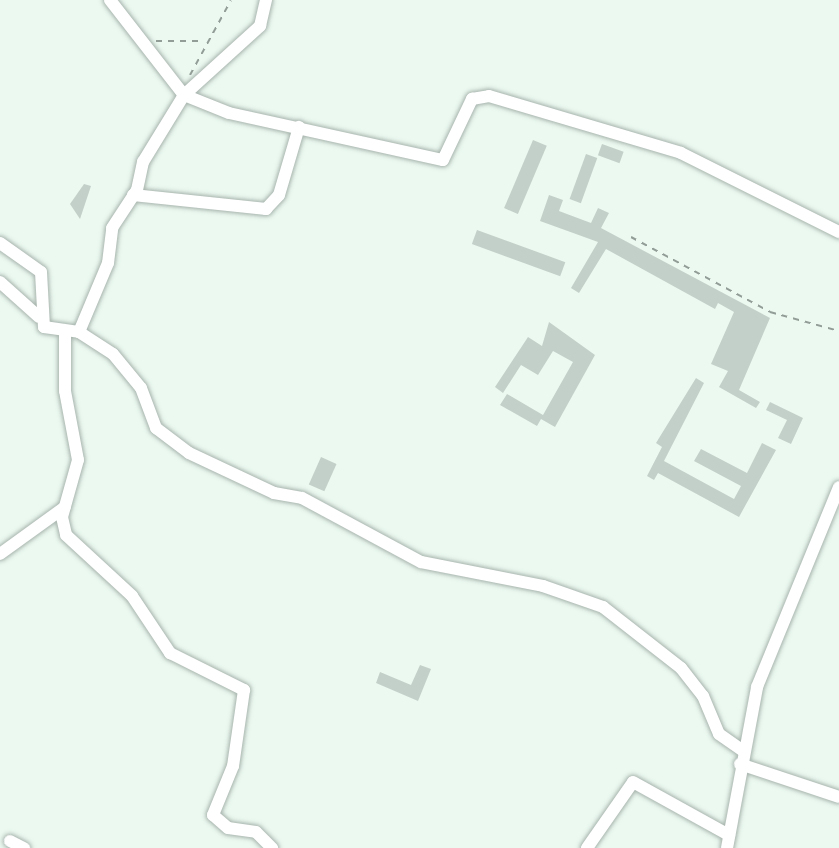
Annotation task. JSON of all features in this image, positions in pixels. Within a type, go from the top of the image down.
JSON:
[{"type":"street","points":[[110,0],[184,95],[299,127],[443,160],[472,99],[489,96],[681,153],[839,232]]},
{"type":"street","points":[[79,332],[108,263],[112,228],[133,195],[143,162],[184,95],[260,26],[266,0]]},
{"type":"street","points":[[133,195],[266,209],[279,195],[299,127]]},
{"type":"street","points":[[0,243],[41,272],[39,317]]},
{"type":"street","points":[[0,282],[48,329],[79,332],[113,354],[141,388],[156,428],[195,456],[274,493],[302,498],[421,562],[543,586],[603,607],[681,668],[703,696],[719,734],[742,758],[839,797]]},
{"type":"street","points":[[65,333],[65,391],[78,460],[65,507],[69,541],[132,596],[160,644],[178,660],[244,690],[233,766],[213,815],[228,828],[256,832],[272,848]]},
{"type":"street","points":[[587,848],[633,782],[728,841],[757,687],[839,487]]},
{"type":"street","points":[[0,554],[65,507]]},
{"type":"street","points":[[10,841],[24,848]]},
{"type":"path","points":[[184,95],[204,41],[231,0]]},
{"type":"path","points":[[142,41],[204,41]]},
{"type":"path","points":[[631,237],[770,312],[839,331]]},
{"type":"building","points":[[533,140],[547,146],[518,214],[504,208]]},
{"type":"building","points":[[602,144],[624,152],[620,163],[598,155]]},
{"type":"building","points":[[586,154],[597,158],[581,203],[570,199]]},
{"type":"building","points":[[84,184],[91,186],[80,219],[70,204]]},
{"type":"building","points":[[549,195],[563,200],[559,211],[591,223],[598,208],[609,213],[601,228],[770,318],[739,390],[760,402],[756,408],[719,387],[728,371],[711,364],[734,312],[718,303],[715,309],[606,249],[579,293],[571,288],[598,242],[540,221]]},
{"type":"building","points":[[477,230],[565,262],[560,276],[472,244]]},
{"type":"building","points":[[549,322],[595,355],[555,427],[541,419],[537,426],[500,405],[507,394],[543,415],[573,362],[553,351],[538,375],[521,365],[503,393],[495,387],[528,337],[542,346]]},
{"type":"building","points":[[696,378],[704,383],[664,461],[734,499],[741,486],[694,461],[701,449],[747,473],[762,443],[776,450],[739,517],[658,473],[654,480],[647,476],[662,447],[656,443]]},
{"type":"building","points":[[770,402],[803,418],[791,444],[778,438],[787,420],[766,410]]},
{"type":"building","points":[[321,457],[337,464],[324,491],[309,484]]},
{"type":"building","points":[[420,665],[431,669],[418,701],[376,683],[380,672],[411,685]]}]
